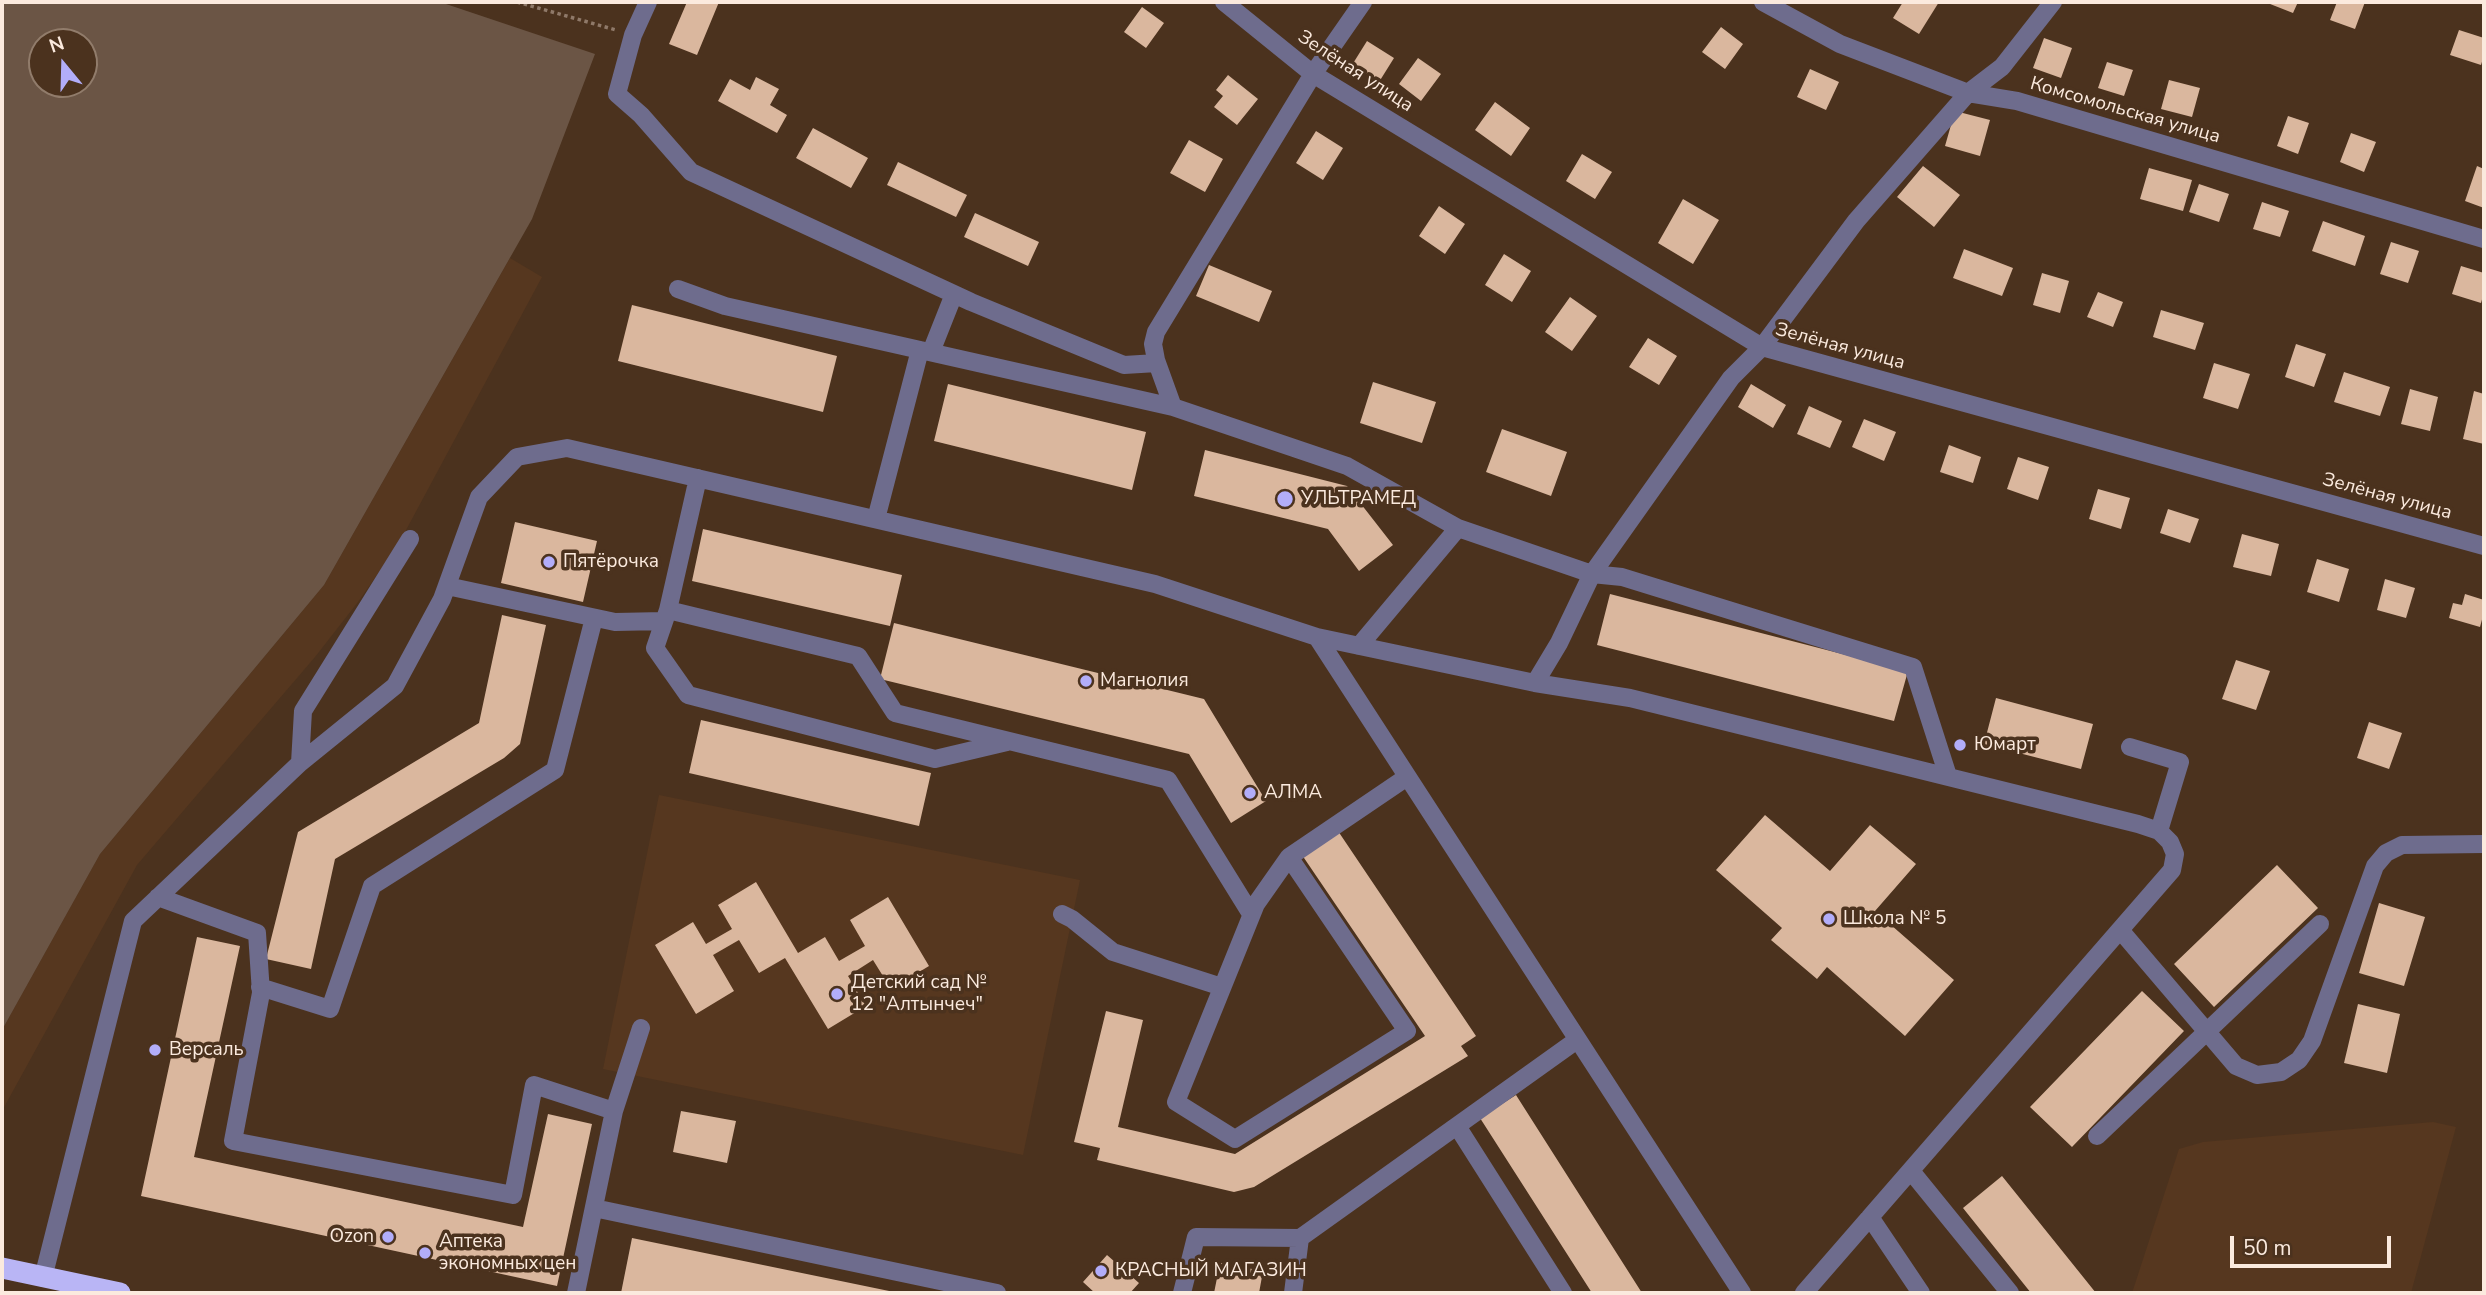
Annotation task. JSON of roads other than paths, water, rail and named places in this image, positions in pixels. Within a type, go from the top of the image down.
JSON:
[{"type":"highway","points":[[2,1268],[120,1293]]},
{"type":"street","points":[[648,2],[634,35],[617,94],[641,115],[691,172],[954,294],[1124,365],[1157,363]]},
{"type":"street","name":"Зелёная улица","points":[[1224,2],[1314,74],[1762,347],[2484,545]]},
{"type":"street","points":[[1173,407],[1157,363],[1153,344],[1156,332],[1314,74],[1363,2]]},
{"type":"street","name":"Комсомольская улица","points":[[1763,2],[1840,44],[1968,93],[2017,101],[2484,239]]},
{"type":"street","points":[[1535,682],[1559,643],[1592,574],[1731,378],[1762,347],[1856,221],[1968,93],[2002,67],[2053,2]]},
{"type":"street","points":[[678,289],[725,306],[1173,407],[1346,467],[1458,528],[1592,574],[1622,577],[1913,667],[1948,776]]},
{"type":"street","points":[[876,519],[925,351],[954,294]]},
{"type":"street","points":[[43,1278],[133,921],[300,763],[395,686],[442,599],[479,497],[517,457],[567,448],[1155,584],[1317,637],[1535,682],[1630,698],[2159,831],[2170,842],[2175,854],[2172,870],[1804,1293]]},
{"type":"street","points":[[698,478],[666,616],[655,648],[688,695],[935,759],[1010,741]]},
{"type":"street","points":[[1359,646],[1458,528]]},
{"type":"street","points":[[300,763],[298,757],[303,711],[410,539]]},
{"type":"street","points":[[447,586],[615,622],[666,616],[858,656],[895,713],[1168,780],[1251,914]]},
{"type":"street","points":[[260,986],[330,1009],[372,886],[555,770],[594,618]]},
{"type":"street","points":[[1317,637],[1742,1293]]},
{"type":"street","points":[[2130,747],[2180,762],[2159,831]]},
{"type":"street","points":[[1289,857],[1407,1031],[1235,1139],[1176,1102],[1251,914],[1289,857],[1407,777]]},
{"type":"street","points":[[2121,931],[2236,1066],[2257,1075],[2281,1072],[2299,1060],[2312,1041],[2375,866],[2386,853],[2402,845],[2484,844]]},
{"type":"street","points":[[158,897],[257,933],[260,986],[233,1141],[513,1195],[534,1085],[614,1111]]},
{"type":"street","points":[[1062,914],[1113,952],[1222,987]]},
{"type":"street","points":[[2097,1136],[2320,924]]},
{"type":"street","points":[[576,1293],[614,1111],[641,1028]]},
{"type":"street","points":[[1182,1293],[1196,1237],[1300,1238],[1577,1040]]},
{"type":"street","points":[[1457,1126],[1563,1293]]},
{"type":"street","points":[[1911,1171],[2010,1293]]},
{"type":"street","points":[[594,1208],[997,1293]]},
{"type":"street","points":[[1870,1217],[1921,1293]]},
{"type":"street","points":[[1293,1293],[1300,1238]]},
{"type":"place","name":"УЛЬТРАМЕД","points":[[1285,499]]},
{"type":"place","name":"Пятёрочка","points":[[549,562]]},
{"type":"place","name":"Магнолия","points":[[1086,681]]},
{"type":"place","name":"Юмарт","points":[[1960,745]]},
{"type":"place","name":"АЛМА","points":[[1250,793]]},
{"type":"place","name":"Школа № 5","points":[[1829,919]]},
{"type":"place","name":"Детский сад № 12 \"Алтынчеч\"","points":[[837,994]]},
{"type":"place","name":"Версаль","points":[[155,1050]]},
{"type":"place","name":"Ozon","points":[[388,1237]]},
{"type":"place","name":"Аптека экономных цен","points":[[425,1253]]},
{"type":"place","name":"КРАСНЫЙ МАГАЗИН","points":[[1101,1271]]}]
